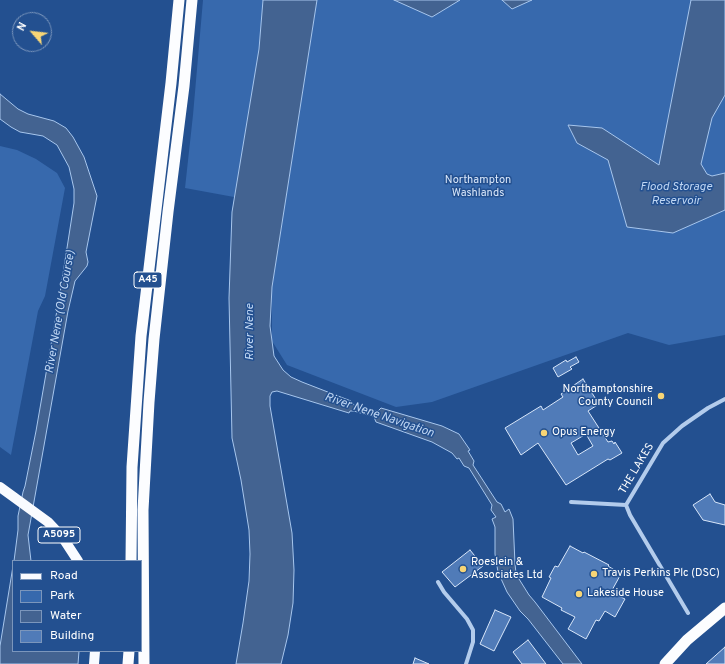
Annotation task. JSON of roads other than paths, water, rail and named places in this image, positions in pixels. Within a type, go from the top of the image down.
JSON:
[{"type":"highway","name":"A45","points":[[131,560],[132,467],[141,336],[171,83],[179,0]]},
{"type":"highway","name":"A45","points":[[145,664],[143,648],[143,510],[149,402],[155,331],[184,86],[192,0]]},
{"type":"highway","points":[[665,664],[687,640],[725,608]]},
{"type":"highway","points":[[129,664],[130,652]]},
{"type":"main road","name":"A5095","points":[[0,487],[36,513],[55,530],[71,549],[77,560]]},
{"type":"main road","points":[[94,664],[95,652]]},
{"type":"street","name":"THE LAKES","points":[[688,613],[630,515],[626,505],[663,443],[682,426],[708,408],[725,399]]},
{"type":"street","points":[[571,502],[626,505]]},
{"type":"street","points":[[438,582],[444,592],[468,619],[473,630],[474,642],[466,664]]},
{"type":"water","points":[[263,0],[317,0],[272,287],[270,326],[274,356],[283,370],[291,377],[351,401],[355,406],[373,411],[378,411],[381,408],[442,426],[459,434],[470,450],[468,451],[474,461],[473,465],[497,502],[501,504],[505,512],[509,509],[513,519],[515,564],[516,573],[519,579],[529,595],[582,664],[563,664],[520,611],[507,592],[498,572],[495,554],[495,527],[492,519],[496,517],[491,510],[492,505],[469,468],[464,466],[459,458],[457,459],[452,453],[432,442],[376,422],[374,417],[354,411],[350,411],[349,413],[277,391],[272,392],[270,396],[270,406],[292,533],[294,570],[293,603],[288,635],[281,664],[236,664],[249,581],[250,554],[249,530],[241,480],[232,438],[229,298],[232,212],[259,49]]},
{"type":"water","points":[[394,0],[460,0],[432,17]]},
{"type":"water","points":[[502,0],[532,0],[512,9]]},
{"type":"water","name":"Flood Storage Reservoir","points":[[691,0],[725,0],[725,95],[712,118],[701,164],[707,174],[712,176],[725,173],[725,210],[673,233],[627,227],[608,160],[577,143],[568,125],[602,128],[659,165]]},
{"type":"water","name":"River Nene (Old Course)","points":[[0,94],[18,109],[28,114],[54,121],[66,128],[73,137],[84,157],[97,196],[86,252],[88,262],[87,266],[75,281],[68,311],[28,535],[31,560],[14,560],[18,530],[18,516],[36,431],[60,293],[74,203],[74,189],[69,167],[57,145],[43,136],[20,132],[0,119]]},
{"type":"water","points":[[12,572],[12,652],[79,652],[78,664],[0,664],[0,646]]},
{"type":"place","name":"Northamptonshire County Council","points":[[661,396]]},
{"type":"place","name":"Opus Energy","points":[[544,433]]},
{"type":"place","name":"Roeslein & Associates Ltd","points":[[463,569]]},
{"type":"place","name":"Travis Perkins Plc (DSC)","points":[[594,574]]},
{"type":"place","name":"Lakeside House","points":[[579,594]]},
{"type":"park label","name":"Northampton Washlands","points":[[478,187]]},
{"type":"water label","name":"River Nene","points":[[251,332]]},
{"type":"water label","name":"River Nene Navigation","points":[[379,416]]}]
